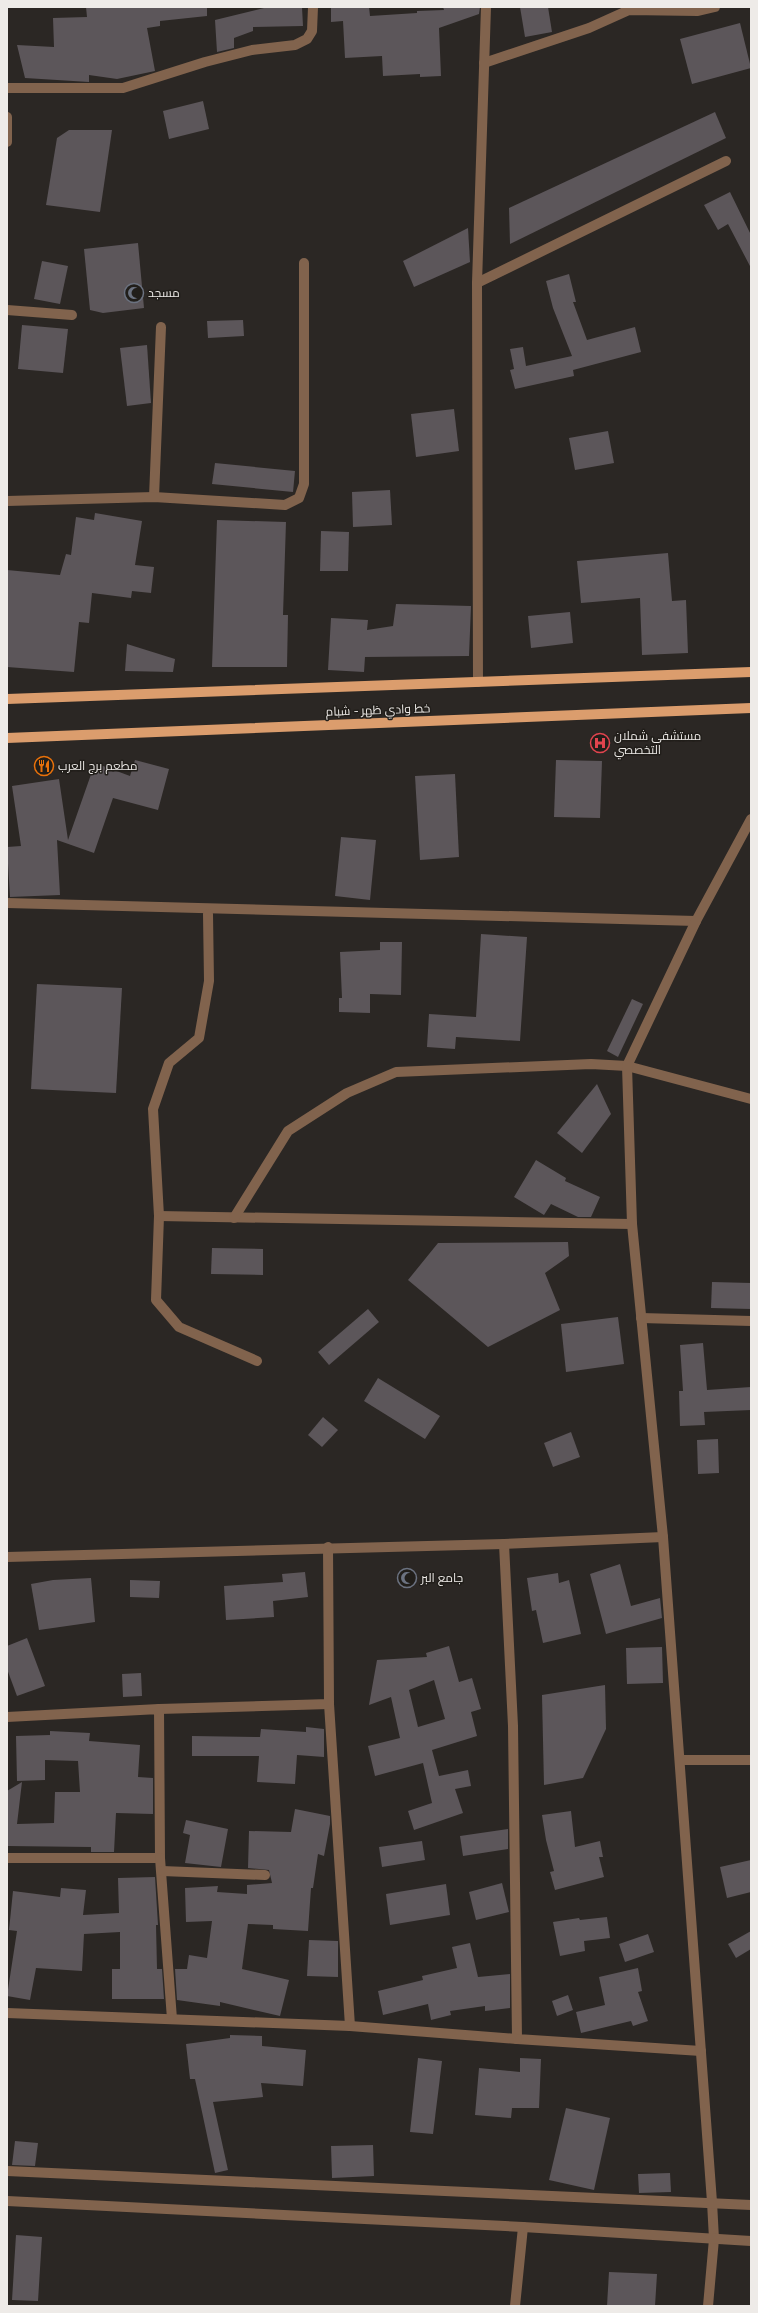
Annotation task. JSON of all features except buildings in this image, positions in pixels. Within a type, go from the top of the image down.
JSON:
[{"type":"main road","name":"خط وادي ظهر - شبام","points":[[7,699],[751,672]]},
{"type":"main road","name":"خط وادي ظهر - شبام","points":[[7,738],[751,708]]},
{"type":"street","points":[[7,88],[123,88],[205,62],[252,50],[295,45],[307,39],[312,31],[313,7]]},
{"type":"street","points":[[478,682],[478,283],[486,7]]},
{"type":"street","points":[[484,63],[589,28],[630,10],[698,11],[715,7]]},
{"type":"street","points":[[7,117],[7,142]]},
{"type":"street","points":[[478,283],[726,161]]},
{"type":"street","points":[[7,501],[154,497],[285,505],[299,498],[304,484],[304,263]]},
{"type":"street","points":[[7,310],[72,315]]},
{"type":"street","points":[[154,497],[161,327]]},
{"type":"street","points":[[708,2306],[714,2239],[712,2202],[663,1537],[632,1224],[627,1066],[696,921],[751,818]]},
{"type":"street","points":[[7,903],[696,921]]},
{"type":"street","points":[[208,914],[209,981],[199,1038],[169,1063],[153,1109],[158,1216],[156,1300],[179,1327],[257,1360]]},
{"type":"street","points":[[234,1218],[288,1131],[347,1093],[396,1072],[591,1064],[627,1066],[751,1098]]},
{"type":"street","points":[[158,1216],[632,1224]]},
{"type":"street","points":[[641,1318],[751,1321]]},
{"type":"street","points":[[7,1557],[328,1547],[504,1544],[663,1537]]},
{"type":"street","points":[[504,1544],[513,1726],[517,2040]]},
{"type":"street","points":[[328,1547],[329,1704],[350,2026]]},
{"type":"street","points":[[7,1717],[159,1709],[329,1704]]},
{"type":"street","points":[[159,1709],[160,1858],[172,2019]]},
{"type":"street","points":[[680,1760],[751,1760]]},
{"type":"street","points":[[7,1858],[160,1858]]},
{"type":"street","points":[[162,1871],[265,1875]]},
{"type":"street","points":[[7,2013],[350,2026],[517,2040],[701,2051]]},
{"type":"street","points":[[7,2171],[712,2202],[751,2206]]},
{"type":"street","points":[[7,2201],[523,2227],[751,2241]]},
{"type":"street","points":[[515,2306],[523,2227]]},
{"type":"place","name":"مسجد","points":[[134,293]]},
{"type":"place","name":"مستشفى شملان التخصصي","points":[[600,743]]},
{"type":"place","name":"مطعم برج العرب","points":[[44,766]]},
{"type":"place","name":"جامع البر","points":[[407,1578]]}]
